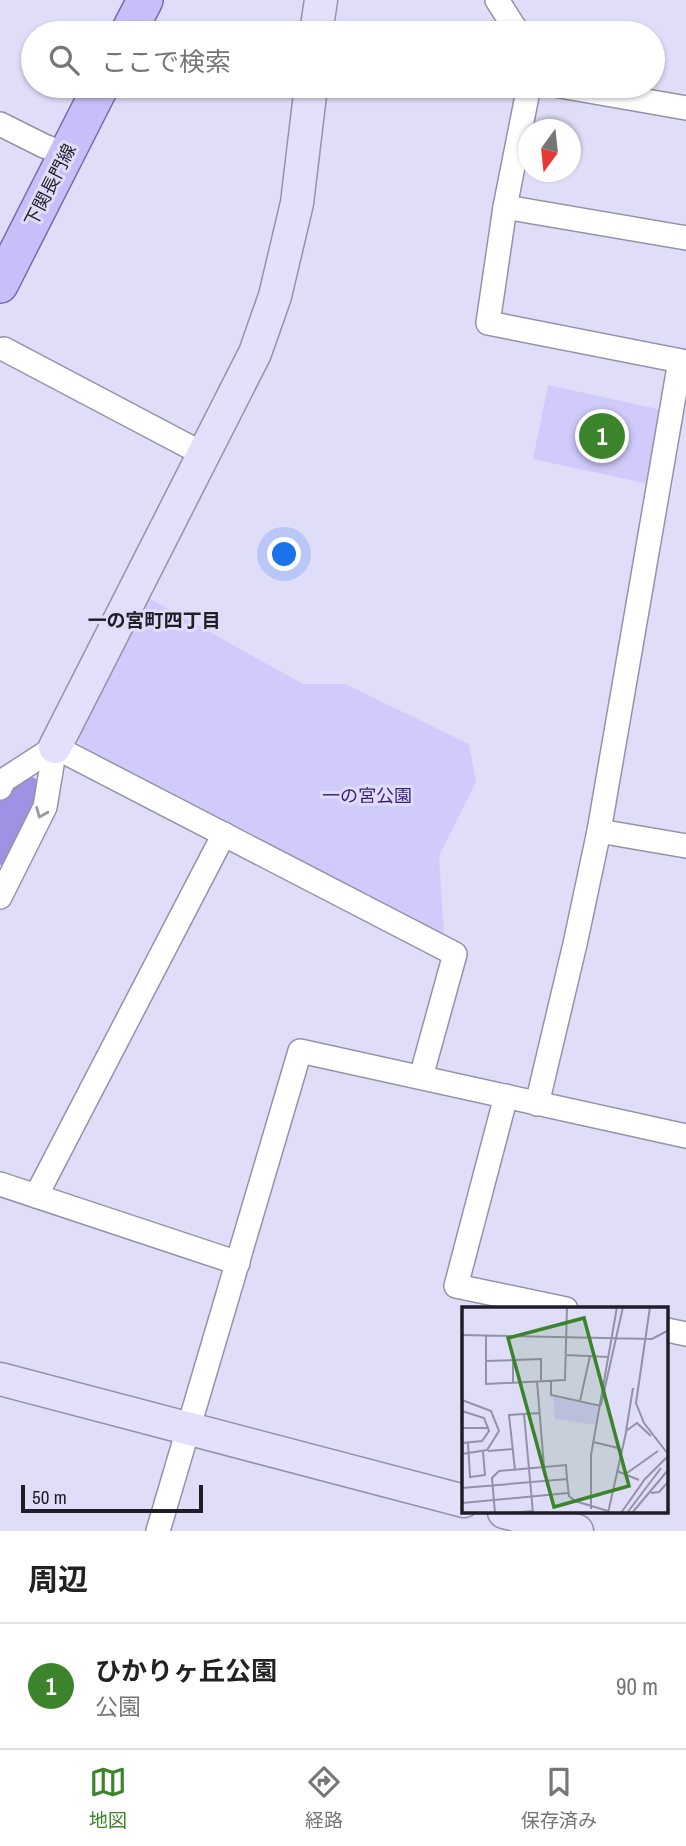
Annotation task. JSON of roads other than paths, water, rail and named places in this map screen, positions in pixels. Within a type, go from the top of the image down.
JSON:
[{"type":"main road","points":[[134,21],[145,0]]},
{"type":"main road","name":"下関長門線","points":[[0,285],[95,98]]},
{"type":"street","points":[[318,21],[321,0]]},
{"type":"street","points":[[496,0],[510,21]]},
{"type":"street","points":[[0,897],[45,807],[55,747],[255,353],[275,296],[297,203],[310,98]]},
{"type":"street","points":[[527,98],[505,207],[488,323],[683,361],[599,831],[537,1104]]},
{"type":"street","points":[[629,98],[686,108]]},
{"type":"street","points":[[0,124],[66,154]]},
{"type":"street","points":[[505,207],[686,238]]},
{"type":"street","points":[[4,349],[203,454]]},
{"type":"street","points":[[0,788],[4,780],[55,747]]},
{"type":"street","points":[[55,747],[455,954],[422,1077]]},
{"type":"street","points":[[599,831],[686,846]]},
{"type":"street","points":[[36,1196],[224,834]]},
{"type":"street","points":[[158,1531],[300,1051],[686,1136]]},
{"type":"street","points":[[506,1096],[456,1286],[556,1307]]},
{"type":"street","points":[[0,1184],[238,1263]]},
{"type":"street","points":[[668,1330],[686,1334]]},
{"type":"street","points":[[0,1379],[462,1500]]},
{"type":"street","points":[[512,1514],[577,1531]]},
{"type":"waterway","points":[[0,843],[23,797]]},
{"type":"place","name":"ひかりヶ丘公園","points":[[602,436]]},
{"type":"district","name":"一の宮町四丁目","points":[[154,620]]},
{"type":"park label","name":"一の宮公園","points":[[367,795]]}]
